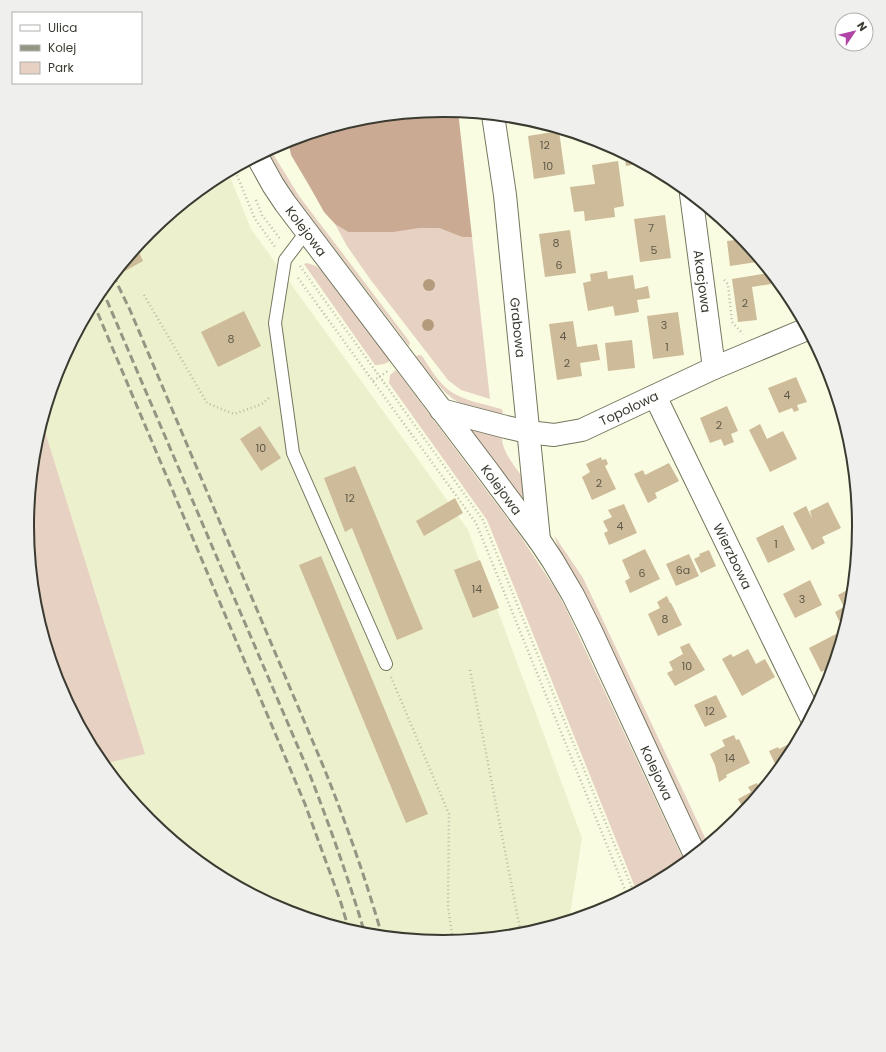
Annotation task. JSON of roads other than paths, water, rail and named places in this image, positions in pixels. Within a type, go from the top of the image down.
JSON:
[{"type":"street","name":"Grabowa","points":[[494,120],[505,195],[539,540]]},
{"type":"street","name":"Kolejowa","points":[[259,160],[285,203],[487,470],[553,561],[573,595],[591,631],[693,850]]},
{"type":"street","name":"Akacjowa","points":[[692,202],[714,368]]},
{"type":"street","name":"Topolowa","points":[[442,410],[528,432],[554,435],[582,430],[714,368],[803,332]]},
{"type":"street","name":"Wierzbowa","points":[[655,396],[809,709]]},
{"type":"lane","points":[[307,231],[288,257],[275,323],[293,453],[386,664]]},
{"type":"railway","points":[[116,281],[130,310],[324,768],[355,851],[380,930]]},
{"type":"railway","points":[[105,296],[310,775],[339,854],[363,927]]},
{"type":"railway","points":[[96,310],[305,804],[347,923]]}]
